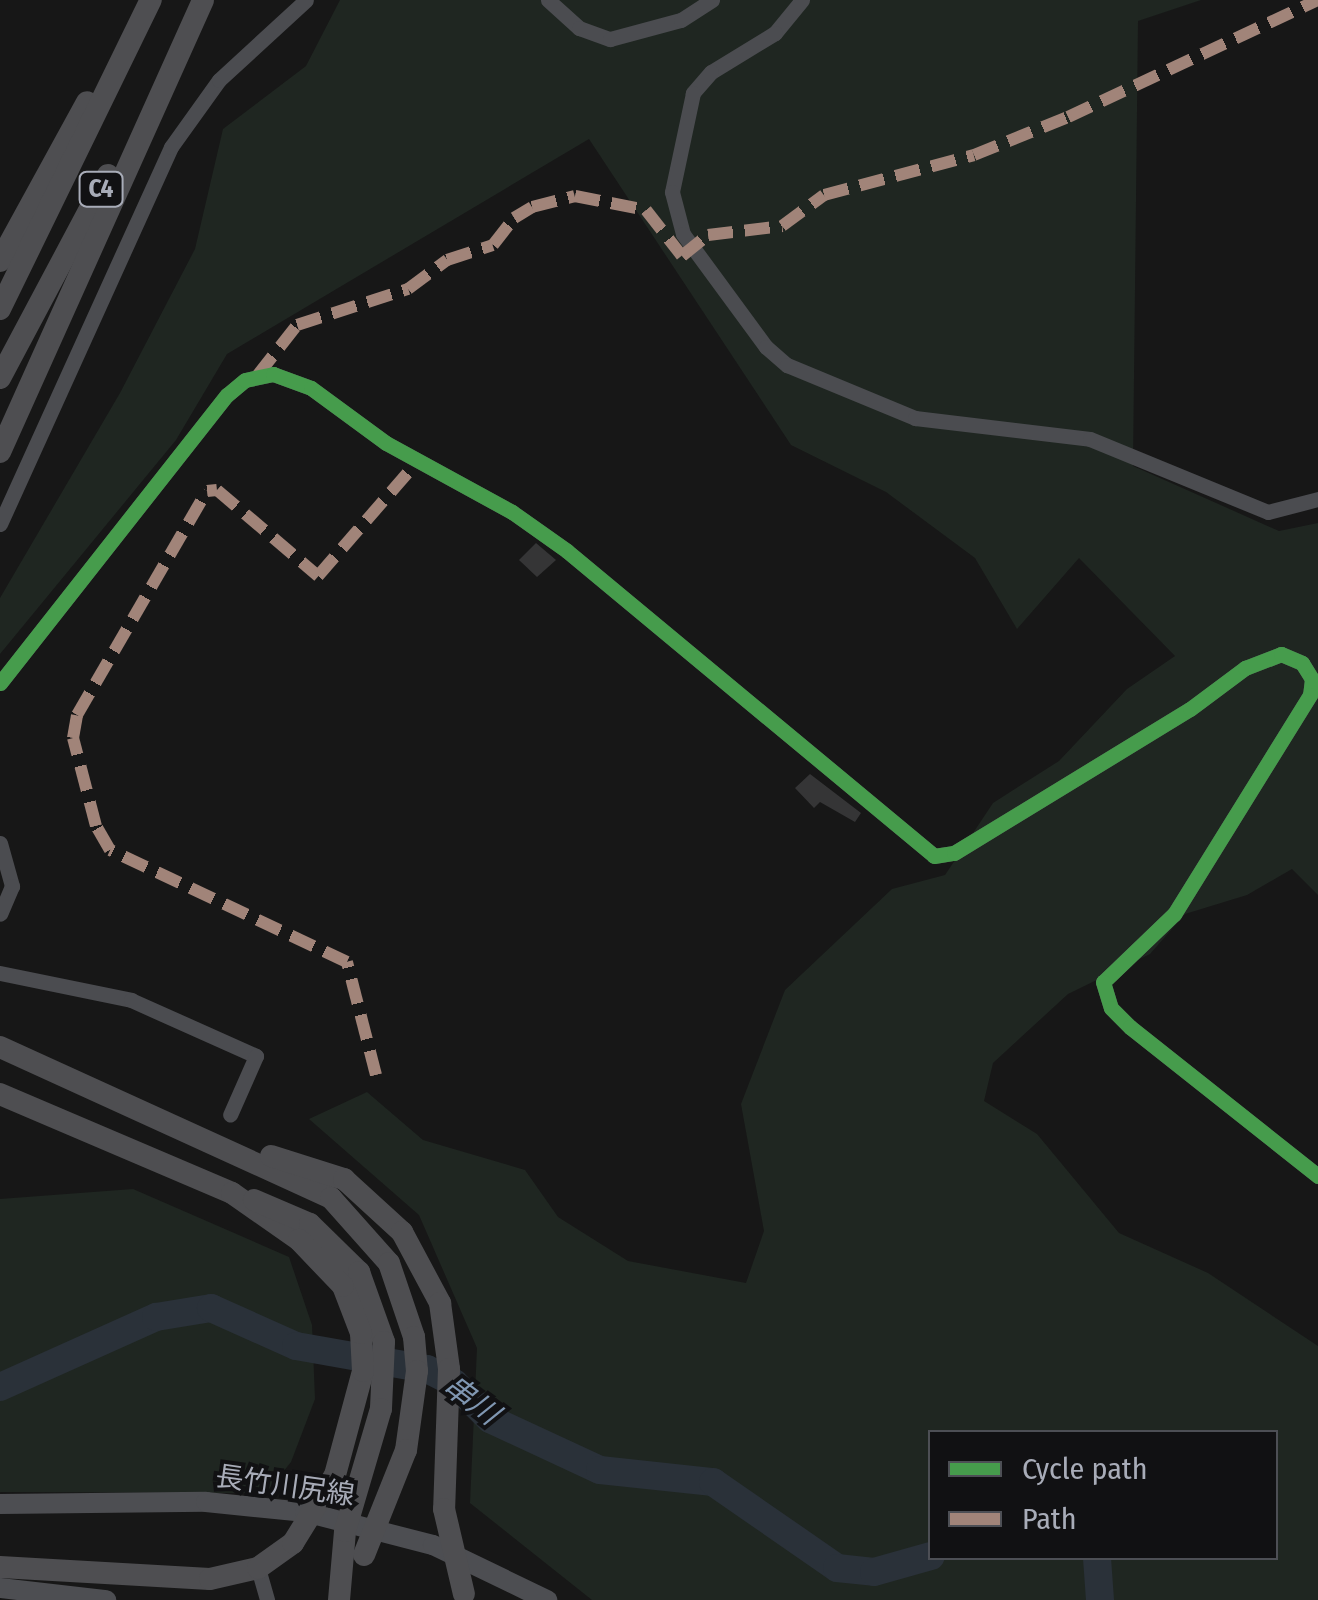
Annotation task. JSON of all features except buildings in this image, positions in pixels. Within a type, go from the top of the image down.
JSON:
[{"type":"highway","points":[[0,261],[136,0]]},
{"type":"highway","name":"C4","points":[[0,309],[152,0]]},
{"type":"highway","points":[[0,452],[202,0]]},
{"type":"highway","name":"C4","points":[[0,378],[202,0]]},
{"type":"highway","points":[[0,1030],[72,1079]]},
{"type":"highway","points":[[0,1048],[223,1145],[318,1166],[337,1188],[389,1263],[414,1337],[406,1450],[364,1555]]},
{"type":"highway","points":[[0,1094],[232,1193],[304,1232],[358,1272],[377,1312],[385,1354],[381,1409],[342,1544],[339,1600]]},
{"type":"highway","points":[[0,1106],[67,1122]]},
{"type":"highway","points":[[337,1188],[402,1232],[440,1303],[449,1369],[444,1509],[465,1597]]},
{"type":"highway","points":[[0,1567],[195,1580],[258,1568],[293,1543],[335,1476],[363,1371],[361,1332],[343,1286],[304,1232]]},
{"type":"main road","name":"長竹川尻線","points":[[0,1504],[196,1502],[304,1512],[433,1546],[547,1600]]},
{"type":"main road","points":[[0,1588],[106,1600]]},
{"type":"street","points":[[0,524],[171,147],[233,66],[306,0]]},
{"type":"street","points":[[548,0],[579,28],[610,40],[681,20],[712,0]]},
{"type":"street","points":[[802,0],[775,33],[712,72],[692,93],[672,192],[684,234],[766,346],[787,365],[915,418],[1090,439],[1268,512],[1318,499]]},
{"type":"street","points":[[0,684],[227,395],[246,380],[273,374],[312,388],[386,443],[512,512],[567,551],[934,856],[954,853],[1190,709],[1245,668],[1281,654],[1302,663],[1312,679],[1310,696],[1174,914],[1103,982],[1111,1008],[1130,1027],[1318,1176]]},
{"type":"street","points":[[0,843],[12,886],[0,914]]},
{"type":"street","points":[[0,973],[131,1000],[256,1056],[230,1115]]},
{"type":"street","points":[[258,1568],[267,1600]]},
{"type":"shaded area","points":[[340,0],[1201,0],[1138,21],[1133,466],[1279,531],[1318,523],[1318,895],[1292,869],[1247,895],[1185,914],[1150,954],[1068,994],[993,1063],[984,1101],[1037,1134],[1119,1233],[1208,1273],[1318,1346],[1318,1600],[592,1600],[470,1503],[477,1348],[419,1215],[309,1119],[367,1092],[423,1140],[525,1170],[558,1217],[628,1261],[746,1283],[764,1231],[741,1104],[785,990],[892,889],[945,875],[993,803],[1059,761],[1127,689],[1175,656],[1079,558],[1017,629],[975,558],[886,492],[791,445],[589,139],[227,354],[176,440],[0,654],[0,598],[120,393],[195,249],[223,129],[306,66]]},
{"type":"shaded area","points":[[133,1189],[289,1257],[312,1325],[315,1399],[291,1462],[266,1493],[0,1492],[0,1199]]},
{"type":"waterway","name":"串川","points":[[0,1387],[156,1317],[211,1308],[296,1346],[427,1369],[454,1383],[490,1419],[600,1470],[713,1482],[837,1568],[874,1572],[928,1557]]},
{"type":"waterway","name":"串川","points":[[1097,1560],[1100,1600]]},
{"type":"marked path","points":[[257,376],[297,325],[408,289],[447,260],[493,245],[514,218],[532,207],[575,196],[646,210],[682,256],[708,235],[782,226],[824,195],[974,155],[1068,117],[1318,0]]},
{"type":"marked path","points":[[376,1075],[347,962],[110,850],[96,826],[73,738],[77,715],[207,491],[217,490],[318,576],[418,461]]},
{"type":"cycle path","points":[[0,683],[227,395],[245,380],[273,374],[311,388],[386,443],[512,512],[567,551],[934,856],[954,853],[1190,709],[1245,668],[1281,654],[1302,663],[1312,679],[1310,695],[1174,914],[1103,982],[1111,1008],[1130,1027],[1318,1176]]}]
